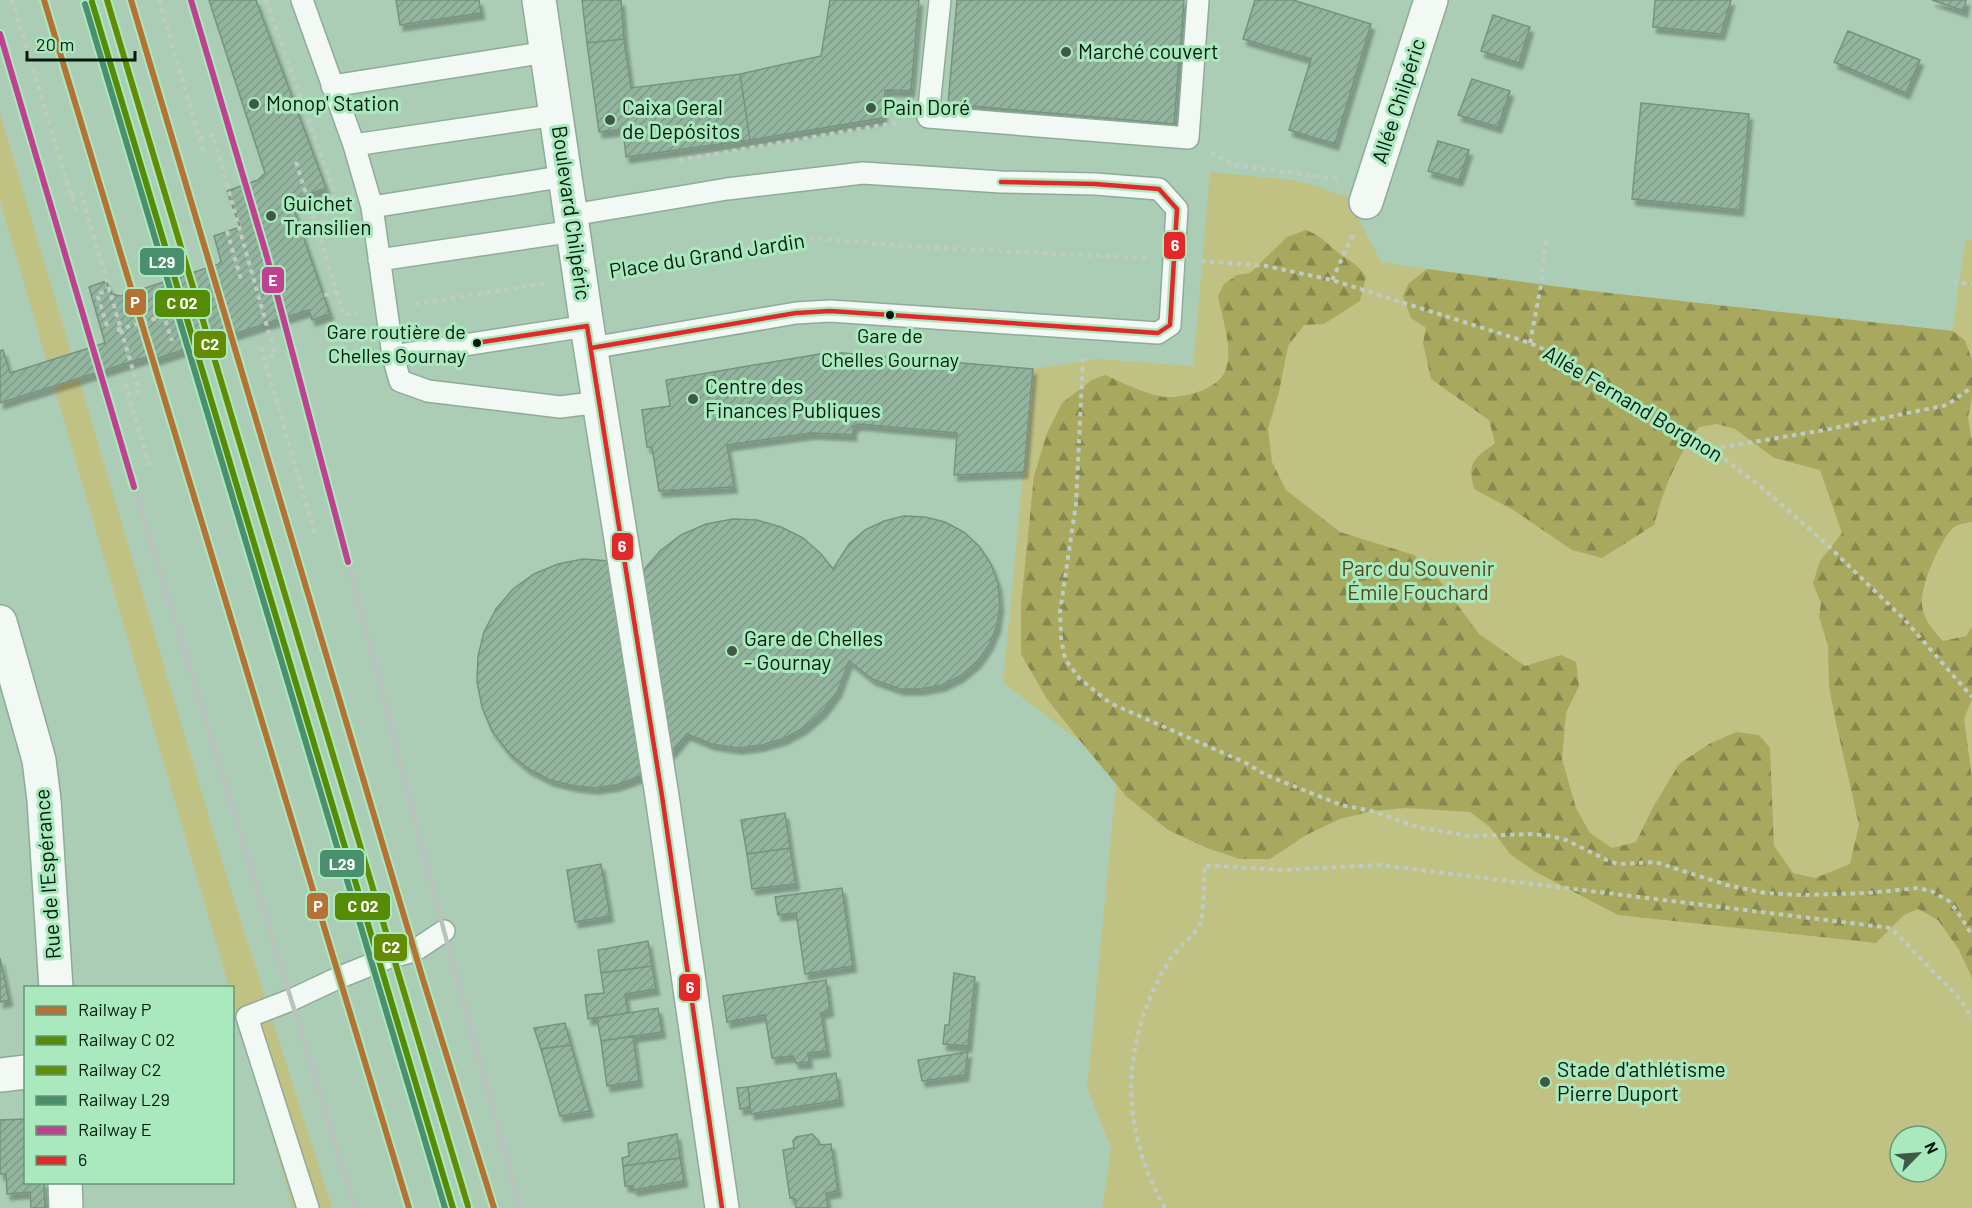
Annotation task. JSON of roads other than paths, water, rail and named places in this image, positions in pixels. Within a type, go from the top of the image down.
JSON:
[{"type":"street","name":"Boulevard Chilpéric","points":[[539,0],[589,337],[662,795],[722,1208]]},
{"type":"street","name":"Allée Chilpéric","points":[[1366,202],[1431,0]]},
{"type":"street","name":"Rue de l'Espérance","points":[[0,624],[39,760],[44,800],[56,986]]},
{"type":"street","points":[[0,1075],[24,1072]]},
{"type":"street","points":[[65,1184],[66,1208]]},
{"type":"lane","points":[[302,0],[354,146],[372,207],[393,356],[400,381],[428,391],[560,407],[600,402]]},
{"type":"lane","points":[[940,0],[928,117],[1188,138],[1198,0]]},
{"type":"lane","points":[[332,86],[546,52]]},
{"type":"lane","points":[[354,146],[556,115]]},
{"type":"lane","points":[[379,260],[573,223],[727,189],[863,173],[1160,189],[1177,209],[1170,325],[1158,333],[830,311],[393,356]]},
{"type":"lane","points":[[372,207],[566,176]]},
{"type":"lane","points":[[308,1208],[246,1017],[385,959],[414,951],[444,932]]},
{"type":"railway","points":[[134,487],[355,1208]]},
{"type":"railway","points":[[348,562],[444,931],[520,1208]]},
{"type":"rail line","name":"P","points":[[44,0],[409,1208]]},
{"type":"rail line","name":"C2","points":[[107,0],[468,1206]]},
{"type":"rail line","name":"P","points":[[131,0],[421,973],[494,1208]]},
{"type":"rail line","name":"E","points":[[191,0],[267,257],[348,562]]},
{"type":"rail line","name":"L29","points":[[85,4],[445,1208]]},
{"type":"rail line","name":"E","points":[[0,34],[134,487]]},
{"type":"place","name":"Marché couvert","points":[[1066,52]]},
{"type":"place","name":"Monop' Station","points":[[254,104]]},
{"type":"place","name":"Pain Doré","points":[[871,108]]},
{"type":"place","name":"Caixa Geral de Depósitos","points":[[610,120]]},
{"type":"place","name":"Guichet Transilien","points":[[271,216]]},
{"type":"place","name":"Gare de Chelles Gournay","points":[[890,315]]},
{"type":"place","name":"Gare routière de Chelles Gournay","points":[[477,343]]},
{"type":"place","name":"Centre des Finances Publiques","points":[[693,399]]},
{"type":"place","name":"Gare de Chelles - Gournay","points":[[732,651]]},
{"type":"place","name":"Stade d'athlétisme Pierre Duport","points":[[1545,1082]]},
{"type":"park label","name":"Parc du Souvenir Émile Fouchard","points":[[1418,581]]}]
